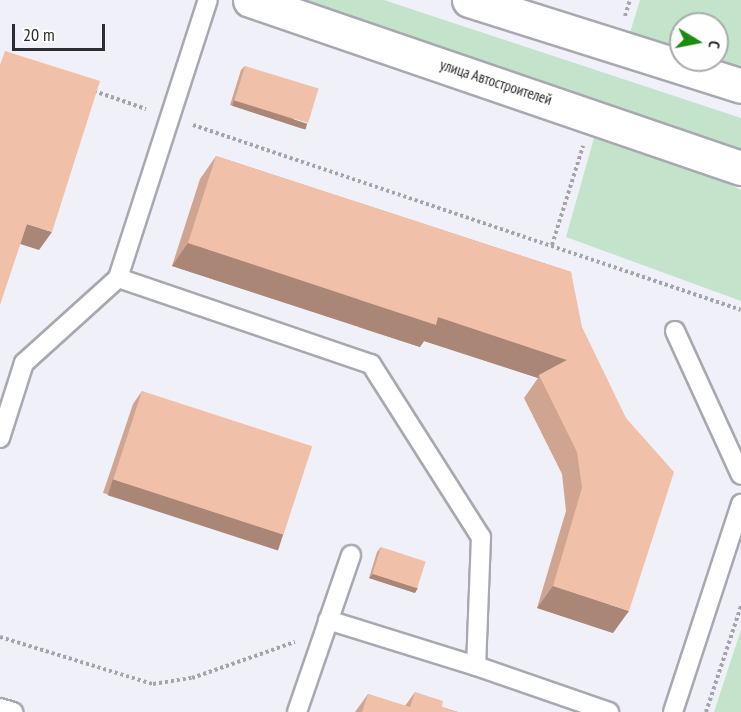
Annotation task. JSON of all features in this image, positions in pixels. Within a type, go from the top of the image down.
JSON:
[{"type":"main road","name":"улица Автостроителей","points":[[250,0],[741,168]]},
{"type":"main road","points":[[469,0],[741,86]]},
{"type":"lane","points":[[0,438],[24,363],[118,278],[208,0]]},
{"type":"lane","points":[[118,278],[372,364],[481,537],[476,666]]},
{"type":"lane","points":[[675,331],[741,476]]},
{"type":"lane","points":[[673,712],[741,504]]},
{"type":"lane","points":[[297,712],[351,555]]},
{"type":"lane","points":[[326,626],[476,666],[609,712]]},
{"type":"lane","points":[[0,708],[13,712]]},
{"type":"path","points":[[90,90],[741,310]]},
{"type":"path","points":[[706,712],[741,606]]},
{"type":"path","points":[[0,637],[153,684],[192,678],[326,626]]},
{"type":"green space","points":[[274,0],[384,0],[741,118],[741,156]]},
{"type":"green space","points":[[640,0],[741,0],[741,66],[729,64],[729,12],[669,12],[669,48],[629,36]]},
{"type":"green space","points":[[596,131],[675,159],[741,190],[741,301],[566,237]]},
{"type":"green space","points":[[741,630],[741,712],[714,712]]},
{"type":"building","points":[[5,51],[100,81],[52,232],[27,224],[0,305],[0,65]]},
{"type":"building","points":[[245,66],[319,89],[308,123],[234,100]]},
{"type":"building","points":[[216,156],[571,272],[582,327],[626,418],[674,472],[629,611],[553,586],[582,488],[577,452],[539,375],[567,360],[438,317],[436,325],[188,243]]},
{"type":"building","points":[[142,391],[312,446],[284,535],[113,479]]},
{"type":"building","points":[[381,547],[426,562],[417,588],[372,574]]},
{"type":"building","points":[[415,692],[443,701],[442,707],[458,712],[362,712],[368,694],[410,707]]}]
